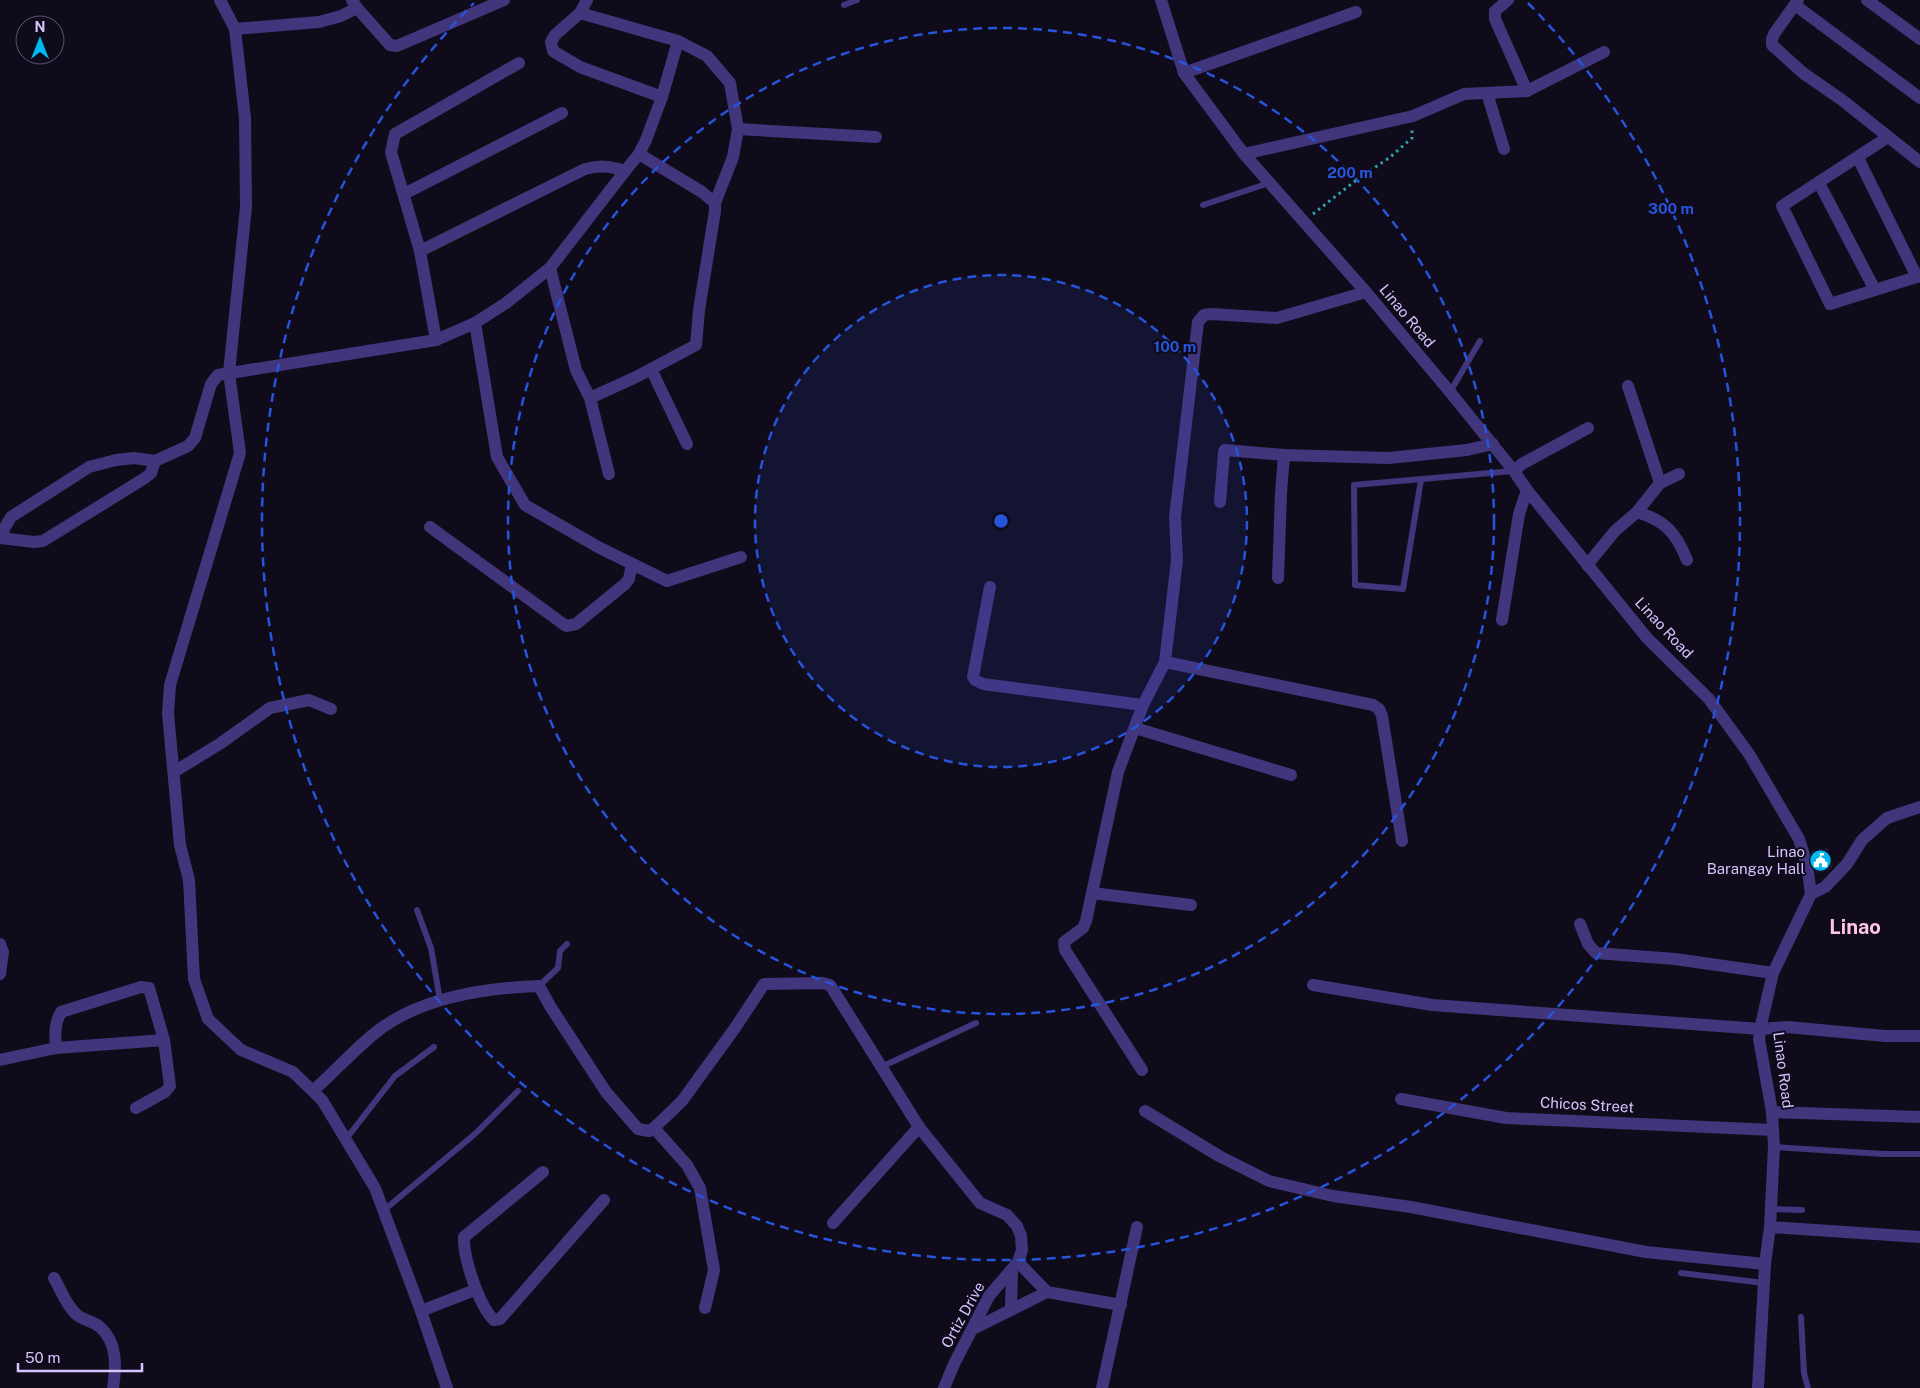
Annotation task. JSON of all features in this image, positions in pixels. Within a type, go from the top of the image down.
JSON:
[{"type":"street","points":[[220,0],[235,29],[245,118],[246,207],[229,373],[240,453],[170,685],[168,713],[180,845],[190,880],[194,980],[208,1020],[241,1050],[292,1072],[322,1100],[346,1138],[375,1188],[421,1311],[447,1388]]},
{"type":"street","points":[[235,29],[319,22],[341,16],[354,4],[390,45],[397,46],[504,0]]},
{"type":"street","points":[[587,0],[580,13],[555,35],[551,42],[553,51],[580,68],[662,97]]},
{"type":"street","name":"Linao Road","points":[[1161,0],[1184,73],[1244,154],[1366,292],[1450,392],[1647,638],[1710,699],[1749,754],[1799,839],[1807,865],[1811,894],[1773,974],[1759,1039],[1772,1112],[1774,1147],[1758,1388]]},
{"type":"street","points":[[1508,0],[1495,11],[1494,16],[1527,91]]},
{"type":"street","points":[[1867,0],[1920,39]]},
{"type":"street","points":[[1920,98],[1796,3],[1774,34],[1772,45],[1803,73],[1842,100],[1920,162]]},
{"type":"street","points":[[1184,73],[1356,12]]},
{"type":"street","points":[[580,13],[678,41],[707,56],[730,83],[738,129],[733,157],[715,203],[699,310],[696,345],[590,398]]},
{"type":"street","points":[[155,461],[151,473],[145,478],[43,541],[34,542],[1,538],[11,518],[89,467],[116,460],[134,458],[155,461],[188,446],[195,438],[214,378],[218,375],[436,340],[475,323],[506,302],[550,268],[639,154],[662,97],[678,41]]},
{"type":"street","points":[[1244,154],[1413,116],[1464,94],[1527,91],[1604,52]]},
{"type":"street","points":[[436,340],[420,251],[391,152],[395,134],[519,63]]},
{"type":"street","points":[[1487,93],[1504,149]]},
{"type":"street","points":[[404,194],[562,113]]},
{"type":"street","points":[[738,129],[876,137]]},
{"type":"street","points":[[1858,158],[1919,277],[1830,304],[1782,206],[1888,138]]},
{"type":"street","points":[[639,154],[702,192],[715,203]]},
{"type":"street","points":[[420,251],[585,169],[608,166],[625,171]]},
{"type":"street","points":[[1819,183],[1875,290]]},
{"type":"street","points":[[550,268],[576,370],[590,398],[609,474]]},
{"type":"street","points":[[1142,1070],[1065,950],[1064,942],[1083,928],[1118,772],[1143,705],[1165,662],[1177,560],[1175,517],[1200,318],[1211,314],[1277,318],[1366,292]]},
{"type":"street","points":[[475,323],[497,457],[525,506],[664,580],[670,581],[741,557]]},
{"type":"street","points":[[650,369],[687,444]]},
{"type":"street","points":[[1628,386],[1660,483]]},
{"type":"street","points":[[1514,471],[1522,464],[1588,428]]},
{"type":"street","points":[[1220,502],[1224,452],[1226,450],[1284,455],[1389,458],[1467,450],[1493,444]]},
{"type":"street","points":[[1278,578],[1280,493],[1284,455]]},
{"type":"street","points":[[1587,565],[1614,531],[1637,512],[1660,483],[1679,474]]},
{"type":"street","points":[[1502,620],[1519,514],[1527,490]]},
{"type":"street","points":[[1637,512],[1651,516],[1667,526],[1682,548],[1687,560]]},
{"type":"street","points":[[430,527],[566,626],[576,624],[626,584],[632,564]]},
{"type":"street","points":[[990,587],[973,676],[975,680],[983,684],[1143,705]]},
{"type":"street","points":[[1165,662],[1373,705],[1379,709],[1382,716],[1402,840]]},
{"type":"street","points":[[174,772],[221,743],[270,708],[309,700],[331,709]]},
{"type":"street","points":[[1135,728],[1291,775]]},
{"type":"street","points":[[1811,894],[1826,887],[1847,864],[1862,840],[1887,818],[1920,807]]},
{"type":"street","points":[[1092,892],[1191,905]]},
{"type":"street","points":[[1580,924],[1588,944],[1596,953],[1675,959],[1773,974]]},
{"type":"street","points":[[0,944],[3,952],[0,974]]},
{"type":"street","points":[[313,1091],[376,1032],[400,1017],[427,1004],[506,987],[539,986],[606,1092],[638,1129],[649,1131],[682,1101],[735,1028],[764,984],[823,983],[830,985],[919,1126],[980,1203],[1008,1215],[1017,1226],[1021,1236],[1022,1250],[1015,1266],[1011,1308]]},
{"type":"street","points":[[1313,985],[1432,1005],[1760,1029],[1787,1027],[1884,1036],[1920,1036]]},
{"type":"street","points":[[56,1048],[55,1028],[61,1012],[146,986],[152,991],[164,1040],[170,1086],[165,1092],[136,1108]]},
{"type":"street","points":[[0,1060],[56,1048],[164,1040]]},
{"type":"street","name":"Chicos Street","points":[[1400,1099],[1506,1118],[1773,1130]]},
{"type":"street","points":[[1145,1111],[1219,1156],[1270,1181],[1333,1196],[1411,1207],[1646,1252],[1765,1264]]},
{"type":"street","points":[[1772,1112],[1920,1117]]},
{"type":"street","points":[[834,1223],[919,1126]]},
{"type":"street","points":[[654,1128],[687,1165],[700,1188],[714,1270],[704,1308]]},
{"type":"street","points":[[544,1172],[464,1237],[464,1244],[476,1290],[494,1320],[500,1319],[604,1200]]},
{"type":"street","points":[[1102,1388],[1137,1227]]},
{"type":"street","points":[[1770,1227],[1920,1237]]},
{"type":"street","points":[[1015,1266],[1047,1292],[1121,1305]]},
{"type":"street","name":"Ortiz Drive","points":[[944,1388],[954,1364],[989,1296],[1015,1266]]},
{"type":"street","points":[[54,1278],[69,1307],[78,1316],[99,1326],[110,1338],[116,1365],[113,1388]]},
{"type":"street","points":[[421,1311],[476,1290]]},
{"type":"street","points":[[973,1329],[1011,1308],[1047,1292]]},
{"type":"lane","points":[[844,5],[857,0]]},
{"type":"lane","points":[[1202,205],[1270,184]]},
{"type":"lane","points":[[1450,392],[1480,342]]},
{"type":"lane","points":[[1420,480],[1403,589],[1355,585],[1354,485],[1514,471]]},
{"type":"lane","points":[[418,910],[432,948],[440,1000]]},
{"type":"lane","points":[[539,986],[558,968],[560,951],[567,944]]},
{"type":"lane","points":[[882,1067],[976,1023]]},
{"type":"lane","points":[[346,1138],[395,1076],[434,1047]]},
{"type":"lane","points":[[383,1211],[476,1133],[518,1091]]},
{"type":"lane","points":[[1774,1147],[1884,1154],[1920,1154]]},
{"type":"lane","points":[[1771,1208],[1802,1210]]},
{"type":"lane","points":[[1681,1273],[1764,1283]]},
{"type":"lane","points":[[1802,1317],[1804,1373],[1808,1388]]},
{"type":"path","points":[[1303,222],[1359,178],[1389,158],[1412,138],[1413,116]]},
{"type":"building","name":"Linao Barangay Hall","points":[[1828,848],[1832,867],[1830,870],[1816,873],[1811,851]]},
{"type":"place","name":"Linao Barangay Hall","points":[[1821,861]]},
{"type":"district","name":"Linao","points":[[1855,927]]}]
